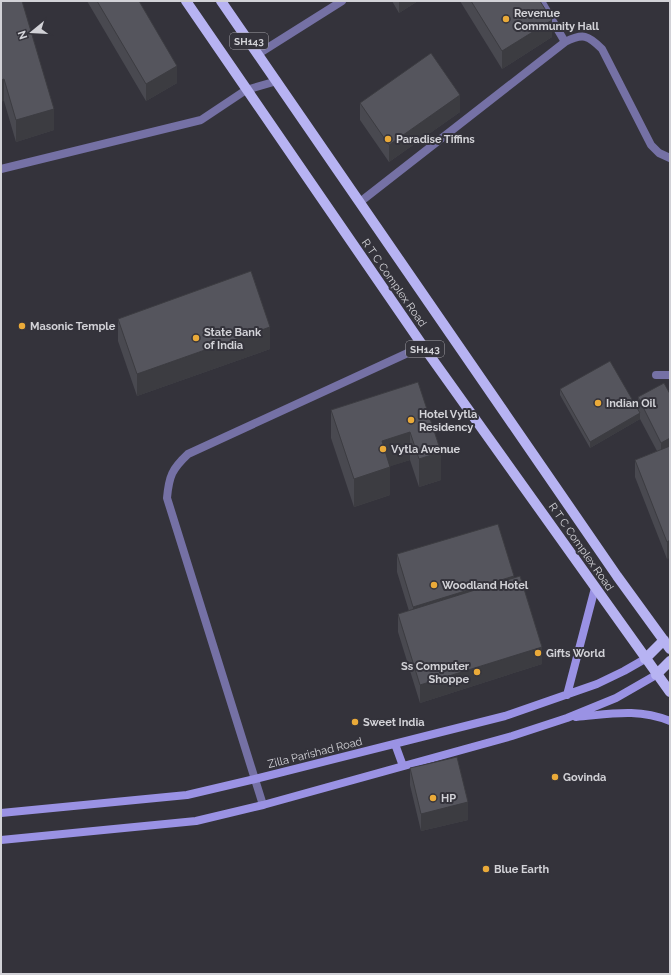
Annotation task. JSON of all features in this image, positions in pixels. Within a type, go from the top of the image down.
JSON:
[{"type":"main road","name":"R T C Complex Road","points":[[186,1],[423,346],[656,675],[670,692]]},
{"type":"main road","name":"R T C Complex Road","points":[[221,1],[617,576],[667,637]]},
{"type":"main road","points":[[567,695],[595,588]]},
{"type":"main road","name":"SH143","points":[[667,637],[670,649]]},
{"type":"main road","points":[[645,659],[667,637]]},
{"type":"main road","name":"Zilla Parishad Road","points":[[1,813],[187,795],[255,779],[505,716],[567,695],[624,671],[645,659]]},
{"type":"main road","points":[[1,840],[196,821],[263,805],[567,718],[616,698],[656,675],[670,662]]},
{"type":"main road","points":[[567,718],[632,712],[653,714],[670,721]]},
{"type":"main road","points":[[395,744],[403,766]]},
{"type":"street","points":[[258,54],[342,1]]},
{"type":"street","points":[[541,1],[565,42]]},
{"type":"street","points":[[360,202],[565,42],[575,37],[583,36],[592,39],[602,49],[651,145],[670,158]]},
{"type":"street","points":[[1,170],[201,120],[246,90],[277,81]]},
{"type":"street","points":[[263,805],[167,498],[168,479],[176,466],[188,454],[423,346]]},
{"type":"street","points":[[656,375],[670,375]]},
{"type":"building","points":[[1,1],[22,1],[54,109],[16,120],[4,79],[1,80]]},
{"type":"building","points":[[97,1],[139,1],[177,66],[146,84]]},
{"type":"building","points":[[471,1],[540,1],[552,20],[502,51]]},
{"type":"building","points":[[431,53],[460,95],[389,145],[360,103]]},
{"type":"building","points":[[251,271],[270,327],[137,374],[118,319]]},
{"type":"building","points":[[610,361],[640,413],[590,442],[560,389]]},
{"type":"building","points":[[418,382],[441,452],[419,459],[410,432],[382,441],[390,467],[354,479],[331,410]]},
{"type":"building","points":[[664,383],[670,394],[670,438],[661,443],[638,397]]},
{"type":"building","points":[[670,446],[670,540],[667,542],[635,460]]},
{"type":"building","points":[[498,524],[514,576],[413,607],[397,554]]},
{"type":"building","points":[[520,576],[542,647],[420,685],[398,614]]},
{"type":"building","points":[[457,757],[468,802],[421,814],[410,768]]},
{"type":"place","name":"Revenue Community Hall","points":[[506,19]]},
{"type":"place","name":"Paradise Tiffins","points":[[388,139]]},
{"type":"place","name":"Masonic Temple","points":[[22,326]]},
{"type":"place","name":"State Bank of India","points":[[196,338]]},
{"type":"place","name":"Indian Oil","points":[[598,403]]},
{"type":"place","name":"Hotel Vytla Residency","points":[[411,420]]},
{"type":"place","name":"Vytla Avenue","points":[[383,449]]},
{"type":"place","name":"Woodland Hotel","points":[[434,585]]},
{"type":"place","name":"Gifts World","points":[[538,653]]},
{"type":"place","name":"Ss Computer Shoppe","points":[[477,672]]},
{"type":"place","name":"Sweet India","points":[[355,722]]},
{"type":"place","name":"Govinda","points":[[555,777]]},
{"type":"place","name":"HP","points":[[433,798]]},
{"type":"place","name":"Blue Earth","points":[[486,869]]}]
